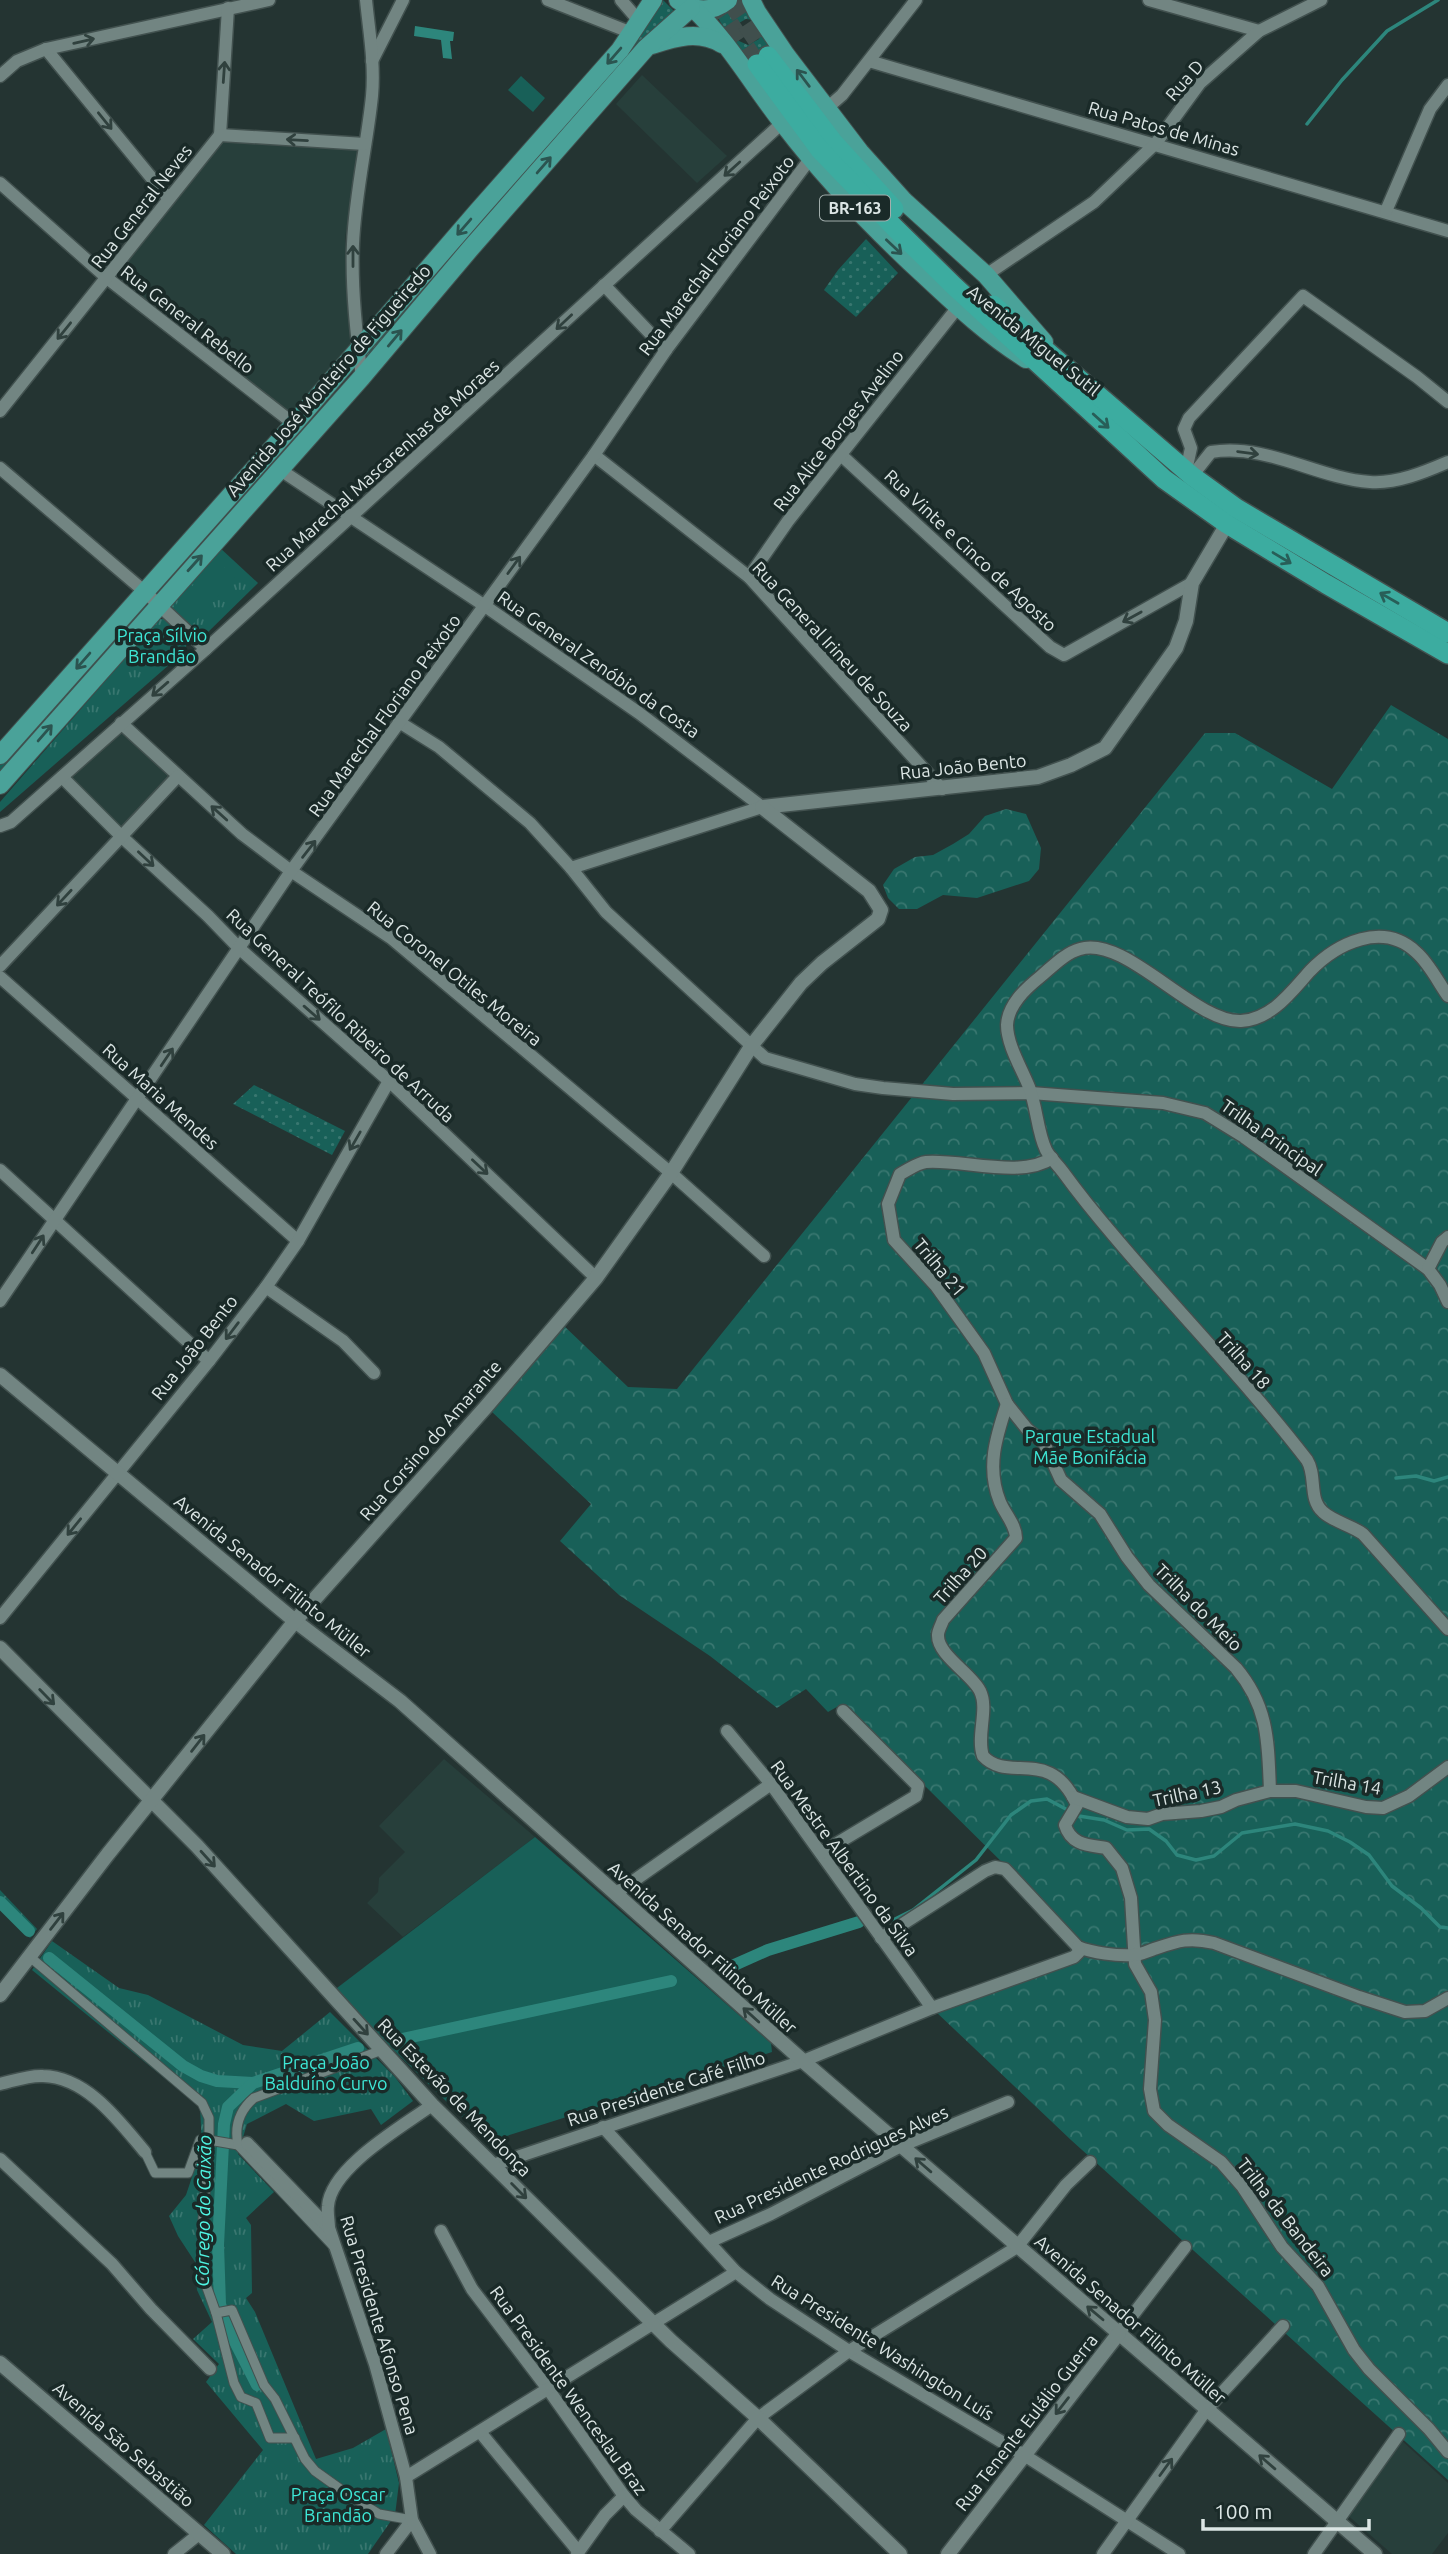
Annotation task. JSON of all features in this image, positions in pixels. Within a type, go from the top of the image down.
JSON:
[{"type":"highway","name":"BR-163","points":[[762,60],[898,214],[1056,370]]},
{"type":"highway","name":"Avenida Miguel Sutil","points":[[1056,370],[1237,508],[1448,633]]},
{"type":"highway","name":"Avenida Miguel Sutil","points":[[1056,370],[1164,479],[1227,524],[1448,654]]},
{"type":"main road","points":[[0,755],[294,424],[636,28],[653,0]]},
{"type":"main road","points":[[687,5],[709,9],[729,0]]},
{"type":"main road","name":"Avenida Miguel Sutil","points":[[751,0],[786,55],[860,152],[897,193],[986,275],[1056,370]]},
{"type":"main road","name":"Avenida Miguel Sutil","points":[[687,5],[727,47],[810,159],[876,231],[1003,345],[1056,370]]},
{"type":"main road","name":"Avenida José Monteiro de Figueiredo","points":[[0,785],[362,377],[646,48],[687,5]]},
{"type":"main road","points":[[646,48],[685,36],[713,38],[727,47]]},
{"type":"street","points":[[0,76],[18,61],[46,49],[269,0]]},
{"type":"street","points":[[362,377],[354,302],[353,243],[372,95],[372,61],[366,0]]},
{"type":"street","points":[[372,61],[403,0]]},
{"type":"street","points":[[548,0],[636,28]]},
{"type":"street","points":[[621,0],[636,28]]},
{"type":"street","points":[[826,109],[838,99],[916,0]]},
{"type":"street","points":[[1149,0],[1259,31]]},
{"type":"street","name":"Rua D","points":[[986,275],[1094,202],[1156,143],[1200,83],[1259,31],[1321,0]]},
{"type":"street","points":[[228,8],[220,135],[365,144]]},
{"type":"street","points":[[46,49],[168,198]]},
{"type":"street","name":"Rua Patos de Minas","points":[[869,61],[1156,143],[1448,231]]},
{"type":"street","points":[[1386,211],[1430,108],[1448,85]]},
{"type":"street","name":"Rua Marechal Mascarenhas de Moraes","points":[[0,826],[11,822],[206,649],[782,123]]},
{"type":"street","name":"Rua General Neves","points":[[0,411],[220,135]]},
{"type":"street","name":"Rua Marechal Floriano Peixoto","points":[[0,1301],[291,871],[594,455],[666,350],[810,159]]},
{"type":"street","name":"Rua General Rebello","points":[[0,183],[107,278],[294,424]]},
{"type":"street","points":[[604,285],[666,350]]},
{"type":"street","points":[[1189,473],[1191,447],[1184,429],[1189,418],[1304,296],[1448,402]]},
{"type":"street","name":"Rua Alice Borges Avelino","points":[[749,577],[788,521],[958,307]]},
{"type":"street","points":[[1191,447],[1211,452],[1228,450],[1274,456],[1342,477],[1370,482],[1391,481],[1448,462]]},
{"type":"street","points":[[1189,473],[1211,452]]},
{"type":"street","name":"Rua General Irineu de Souza","points":[[594,455],[749,577],[942,789]]},
{"type":"street","name":"Rua Vinte e Cinco de Agosto","points":[[841,455],[1050,647],[1064,655],[1192,583]]},
{"type":"street","points":[[0,468],[144,591],[206,649]]},
{"type":"street","name":"Rua General Zenóbio da Costa","points":[[279,469],[485,606],[639,713],[869,891],[881,910]]},
{"type":"street","name":"Rua João Bento","points":[[571,868],[762,807],[1038,777],[1105,748],[1176,648],[1186,621],[1192,583],[1227,524]]},
{"type":"street","name":"Trilha Principal","points":[[399,722],[439,747],[530,823],[606,912],[760,1055],[775,1063],[855,1084],[966,1094],[1031,1093],[1163,1103],[1206,1113],[1244,1137],[1428,1269],[1448,1302]]},
{"type":"street","name":"Rua Coronel Otiles Moreira","points":[[121,723],[242,834],[391,939],[671,1173],[764,1256]]},
{"type":"street","points":[[0,966],[178,776]]},
{"type":"street","name":"Rua General Teófilo Ribeiro de Arruda","points":[[62,777],[240,949],[389,1081],[597,1278]]},
{"type":"street","name":"Rua Corsino do Amarante","points":[[0,1995],[295,1621],[597,1278],[671,1173],[752,1045],[801,983],[878,919],[881,910]]},
{"type":"street","name":"Trilha 18","points":[[1448,996],[1417,952],[1389,937],[1368,937],[1350,942],[1329,955],[1281,1004],[1269,1012],[1244,1021],[1229,1020],[1213,1015],[1138,966],[1107,950],[1080,948],[1063,958],[1017,1000],[1010,1010],[1007,1027],[1031,1093],[1046,1150],[1082,1199],[1307,1460],[1312,1468],[1317,1506],[1331,1518],[1363,1534],[1448,1629]]},
{"type":"street","name":"Rua Maria Mendes","points":[[0,977],[298,1241]]},
{"type":"street","name":"Rua João Bento","points":[[0,1618],[266,1287],[298,1241],[389,1081]]},
{"type":"street","name":"Trilha 21","points":[[1007,1404],[984,1353],[936,1286],[894,1240],[888,1204],[900,1174],[923,1162],[1022,1167],[1047,1162],[1052,1158]]},
{"type":"street","points":[[0,1170],[209,1360]]},
{"type":"street","points":[[1448,1237],[1442,1242],[1428,1269],[1448,1283]]},
{"type":"street","points":[[266,1287],[343,1341],[374,1373]]},
{"type":"street","name":"Avenida Senador Filinto Müller","points":[[0,1375],[295,1621],[400,1702],[803,2061],[1375,2554]]},
{"type":"street","name":"Trilha do Meio","points":[[1007,1404],[1027,1429],[1044,1443],[1061,1480],[1100,1514],[1149,1585],[1236,1668],[1248,1683],[1265,1722],[1269,1791]]},
{"type":"street","name":"Trilha 20","points":[[1007,1404],[992,1460],[997,1493],[1016,1531],[1016,1538],[943,1620],[938,1633],[939,1642],[982,1695],[979,1744],[983,1756],[1000,1766],[1043,1770],[1056,1777],[1075,1801]]},
{"type":"street","name":"Rua Estevão de Mendonça","points":[[0,1648],[197,1846],[432,2105],[652,2323],[758,2418],[900,2554]]},
{"type":"street","points":[[821,1853],[916,1797],[918,1791],[918,1786],[843,1711]]},
{"type":"street","name":"Rua Mestre Albertino da Silva","points":[[727,1731],[771,1784],[932,2008]]},
{"type":"street","name":"Trilha 14","points":[[1269,1791],[1296,1791],[1366,1807],[1383,1808],[1409,1796],[1448,1767]]},
{"type":"street","points":[[615,1894],[771,1784]]},
{"type":"street","name":"Trilha 13","points":[[1075,1801],[1127,1817],[1148,1819],[1162,1814],[1221,1807],[1269,1791]]},
{"type":"street","points":[[1075,1801],[1065,1825],[1067,1833],[1079,1844],[1106,1848],[1122,1868],[1131,1898],[1134,1955]]},
{"type":"street","points":[[881,1938],[995,1867],[1005,1869],[1078,1947],[1095,1954],[1108,1952],[1134,1955],[1178,1941],[1197,1939],[1405,2012],[1425,2011],[1448,1998]]},
{"type":"street","name":"Rua Presidente Café Filho","points":[[493,2165],[803,2061],[932,2008],[1074,1957],[1079,1952],[1078,1947]]},
{"type":"street","name":"Trilha da Bandeira","points":[[1134,1955],[1135,1964],[1152,1992],[1155,2020],[1150,2089],[1154,2111],[1168,2125],[1221,2162],[1242,2186],[1282,2247],[1318,2286],[1354,2350],[1448,2452]]},
{"type":"street","points":[[30,1957],[202,2103],[209,2118],[212,2140],[202,2233],[206,2286],[216,2313],[233,2383],[241,2397],[256,2403],[270,2438],[295,2438]]},
{"type":"street","points":[[337,2251],[243,2144],[236,2127],[240,2116],[254,2098],[382,2050]]},
{"type":"street","points":[[0,2084],[41,2075],[60,2078],[83,2089],[117,2118],[145,2152],[155,2174],[188,2173],[200,2140],[243,2144],[329,2228]]},
{"type":"street","name":"Rua Presidente Rodrigues Alves","points":[[709,2242],[771,2214],[901,2146],[1008,2102]]},
{"type":"street","name":"Rua Presidente Afonso Pena","points":[[430,2554],[412,2520],[406,2477],[375,2364],[329,2228],[328,2204],[338,2181],[359,2159],[432,2105]]},
{"type":"street","name":"Rua Presidente Washington Luís","points":[[603,2127],[736,2272],[770,2298],[849,2351],[1024,2455],[1179,2554]]},
{"type":"street","points":[[0,2159],[112,2264],[151,2309],[210,2369]]},
{"type":"street","points":[[660,2531],[758,2418],[849,2351],[1017,2246],[1066,2185],[1090,2162]]},
{"type":"street","name":"Rua Presidente Wenceslau Braz","points":[[440,2231],[472,2289],[624,2496],[636,2510],[689,2554]]},
{"type":"street","name":"Rua Tenente Eulálio Guerra","points":[[948,2554],[1185,2248]]},
{"type":"street","points":[[406,2477],[736,2272]]},
{"type":"street","points":[[216,2313],[232,2310],[264,2385],[275,2399],[305,2459],[315,2471],[379,2514],[412,2520],[386,2554]]},
{"type":"street","points":[[1103,2554],[1207,2409],[1283,2326]]},
{"type":"street","name":"Avenida São Sebastião","points":[[0,2363],[223,2554]]},
{"type":"street","points":[[480,2432],[578,2552],[605,2515],[624,2496]]},
{"type":"street","points":[[1314,2554],[1399,2434]]},
{"type":"street","points":[[174,2554],[199,2534]]},
{"type":"shaded area","points":[[415,26],[454,32],[453,41],[450,41],[452,59],[443,58],[441,40],[414,36]]},
{"type":"shaded area","points":[[642,75],[727,156],[697,183],[616,104]]},
{"type":"shaded area","points":[[222,140],[360,148],[345,238],[354,346],[294,420],[112,277]]},
{"type":"shaded area","points":[[120,728],[172,778],[122,831],[66,776]]},
{"type":"shaded area","points":[[444,1759],[535,1837],[403,1937],[367,1903],[378,1892],[379,1878],[405,1852],[379,1826]]},
{"type":"shaded area","points":[[1401,2440],[1448,2483],[1448,2533],[1432,2554],[1392,2554],[1344,2512]]},
{"type":"green space","points":[[659,0],[663,0],[676,13],[368,357],[363,354]]},
{"type":"green space","points":[[743,0],[785,61],[767,49],[756,56],[753,68],[733,44],[717,16],[726,13]],"holes":[[[746,19],[754,20],[761,30],[759,39],[748,45],[739,41],[735,34],[739,23]]]},
{"type":"green space","points":[[521,76],[545,98],[533,112],[508,90]]},
{"type":"green space","points":[[866,239],[898,273],[856,317],[824,290]]},
{"type":"green space","name":"Praça Sílvio Brandão","points":[[219,547],[258,583],[203,637],[168,604]]},
{"type":"green space","points":[[216,559],[235,577],[193,624],[174,607]]},
{"type":"green space","points":[[143,603],[147,607],[0,773],[0,765]]},
{"type":"green space","name":"Praça Sílvio Brandão","points":[[159,619],[164,619],[187,642],[185,651],[0,812],[0,802]]},
{"type":"green space","name":"Parque Estadual Mãe Bonifácia","points":[[1391,705],[1448,739],[1448,2480],[1071,2140],[934,2010],[1094,1953],[842,1704],[828,1712],[806,1689],[777,1708],[710,1656],[619,1595],[560,1541],[591,1504],[492,1412],[563,1325],[628,1387],[677,1389],[1205,733],[1235,733],[1332,789]]},
{"type":"green space","points":[[1006,809],[1026,814],[1041,848],[1039,869],[1029,881],[977,898],[943,895],[917,909],[899,909],[888,898],[883,885],[894,869],[915,857],[933,855],[969,834],[985,816]]},
{"type":"green space","points":[[254,1085],[345,1131],[332,1155],[233,1104]]},
{"type":"green space","points":[[535,1837],[771,2043],[772,2052],[494,2140],[484,2138],[333,1991]]},
{"type":"green space","points":[[0,1890],[37,1929],[30,1938],[0,1908]]},
{"type":"green space","name":"Praça João Balduíno Curvo","points":[[52,1941],[119,1988],[148,1995],[243,2045],[282,2051],[330,2012],[395,2077],[413,2101],[381,2125],[371,2109],[314,2121],[286,2104],[247,2124],[238,2154],[274,2192],[246,2218],[251,2225],[252,2293],[246,2298],[255,2312],[316,2459],[353,2448],[386,2429],[399,2483],[395,2515],[368,2554],[236,2554],[204,2525],[263,2450],[206,2382],[219,2364],[193,2339],[212,2322],[197,2290],[195,2262],[169,2216],[186,2195],[202,2147],[200,2107],[32,1970]]},
{"type":"waterway","points":[[1307,124],[1342,80],[1387,31],[1438,0]]},
{"type":"waterway","points":[[1396,1478],[1416,1476],[1434,1481],[1448,1477]]},
{"type":"waterway","points":[[883,1925],[913,1910],[976,1860],[1011,1815],[1031,1801],[1047,1799],[1079,1816],[1104,1820],[1127,1830],[1149,1829],[1166,1841],[1177,1855],[1196,1860],[1214,1856],[1242,1833],[1295,1824],[1328,1831],[1369,1855],[1392,1886],[1421,1908],[1440,1927],[1448,1928]]},
{"type":"waterway","name":"Córrego do Caixão","points":[[0,1902],[29,1931]]},
{"type":"waterway","name":"Córrego do Caixão","points":[[732,1966],[768,1950],[859,1922]]},
{"type":"waterway","name":"Córrego do Caixão","points":[[49,1958],[183,2066],[217,2081],[253,2083],[358,2048]]},
{"type":"waterway","name":"Córrego do Caixão","points":[[402,2039],[671,1981]]},
{"type":"waterway","name":"Córrego do Caixão","points":[[253,2083],[228,2107],[224,2124],[218,2245],[220,2304],[227,2326],[257,2385]]},
{"type":"tunnel","points":[[713,0],[757,64]]},
{"type":"tunnel","points":[[730,0],[768,56]]},
{"type":"park label","name":"Praça Oscar Brandão","points":[[338,2504]]}]
